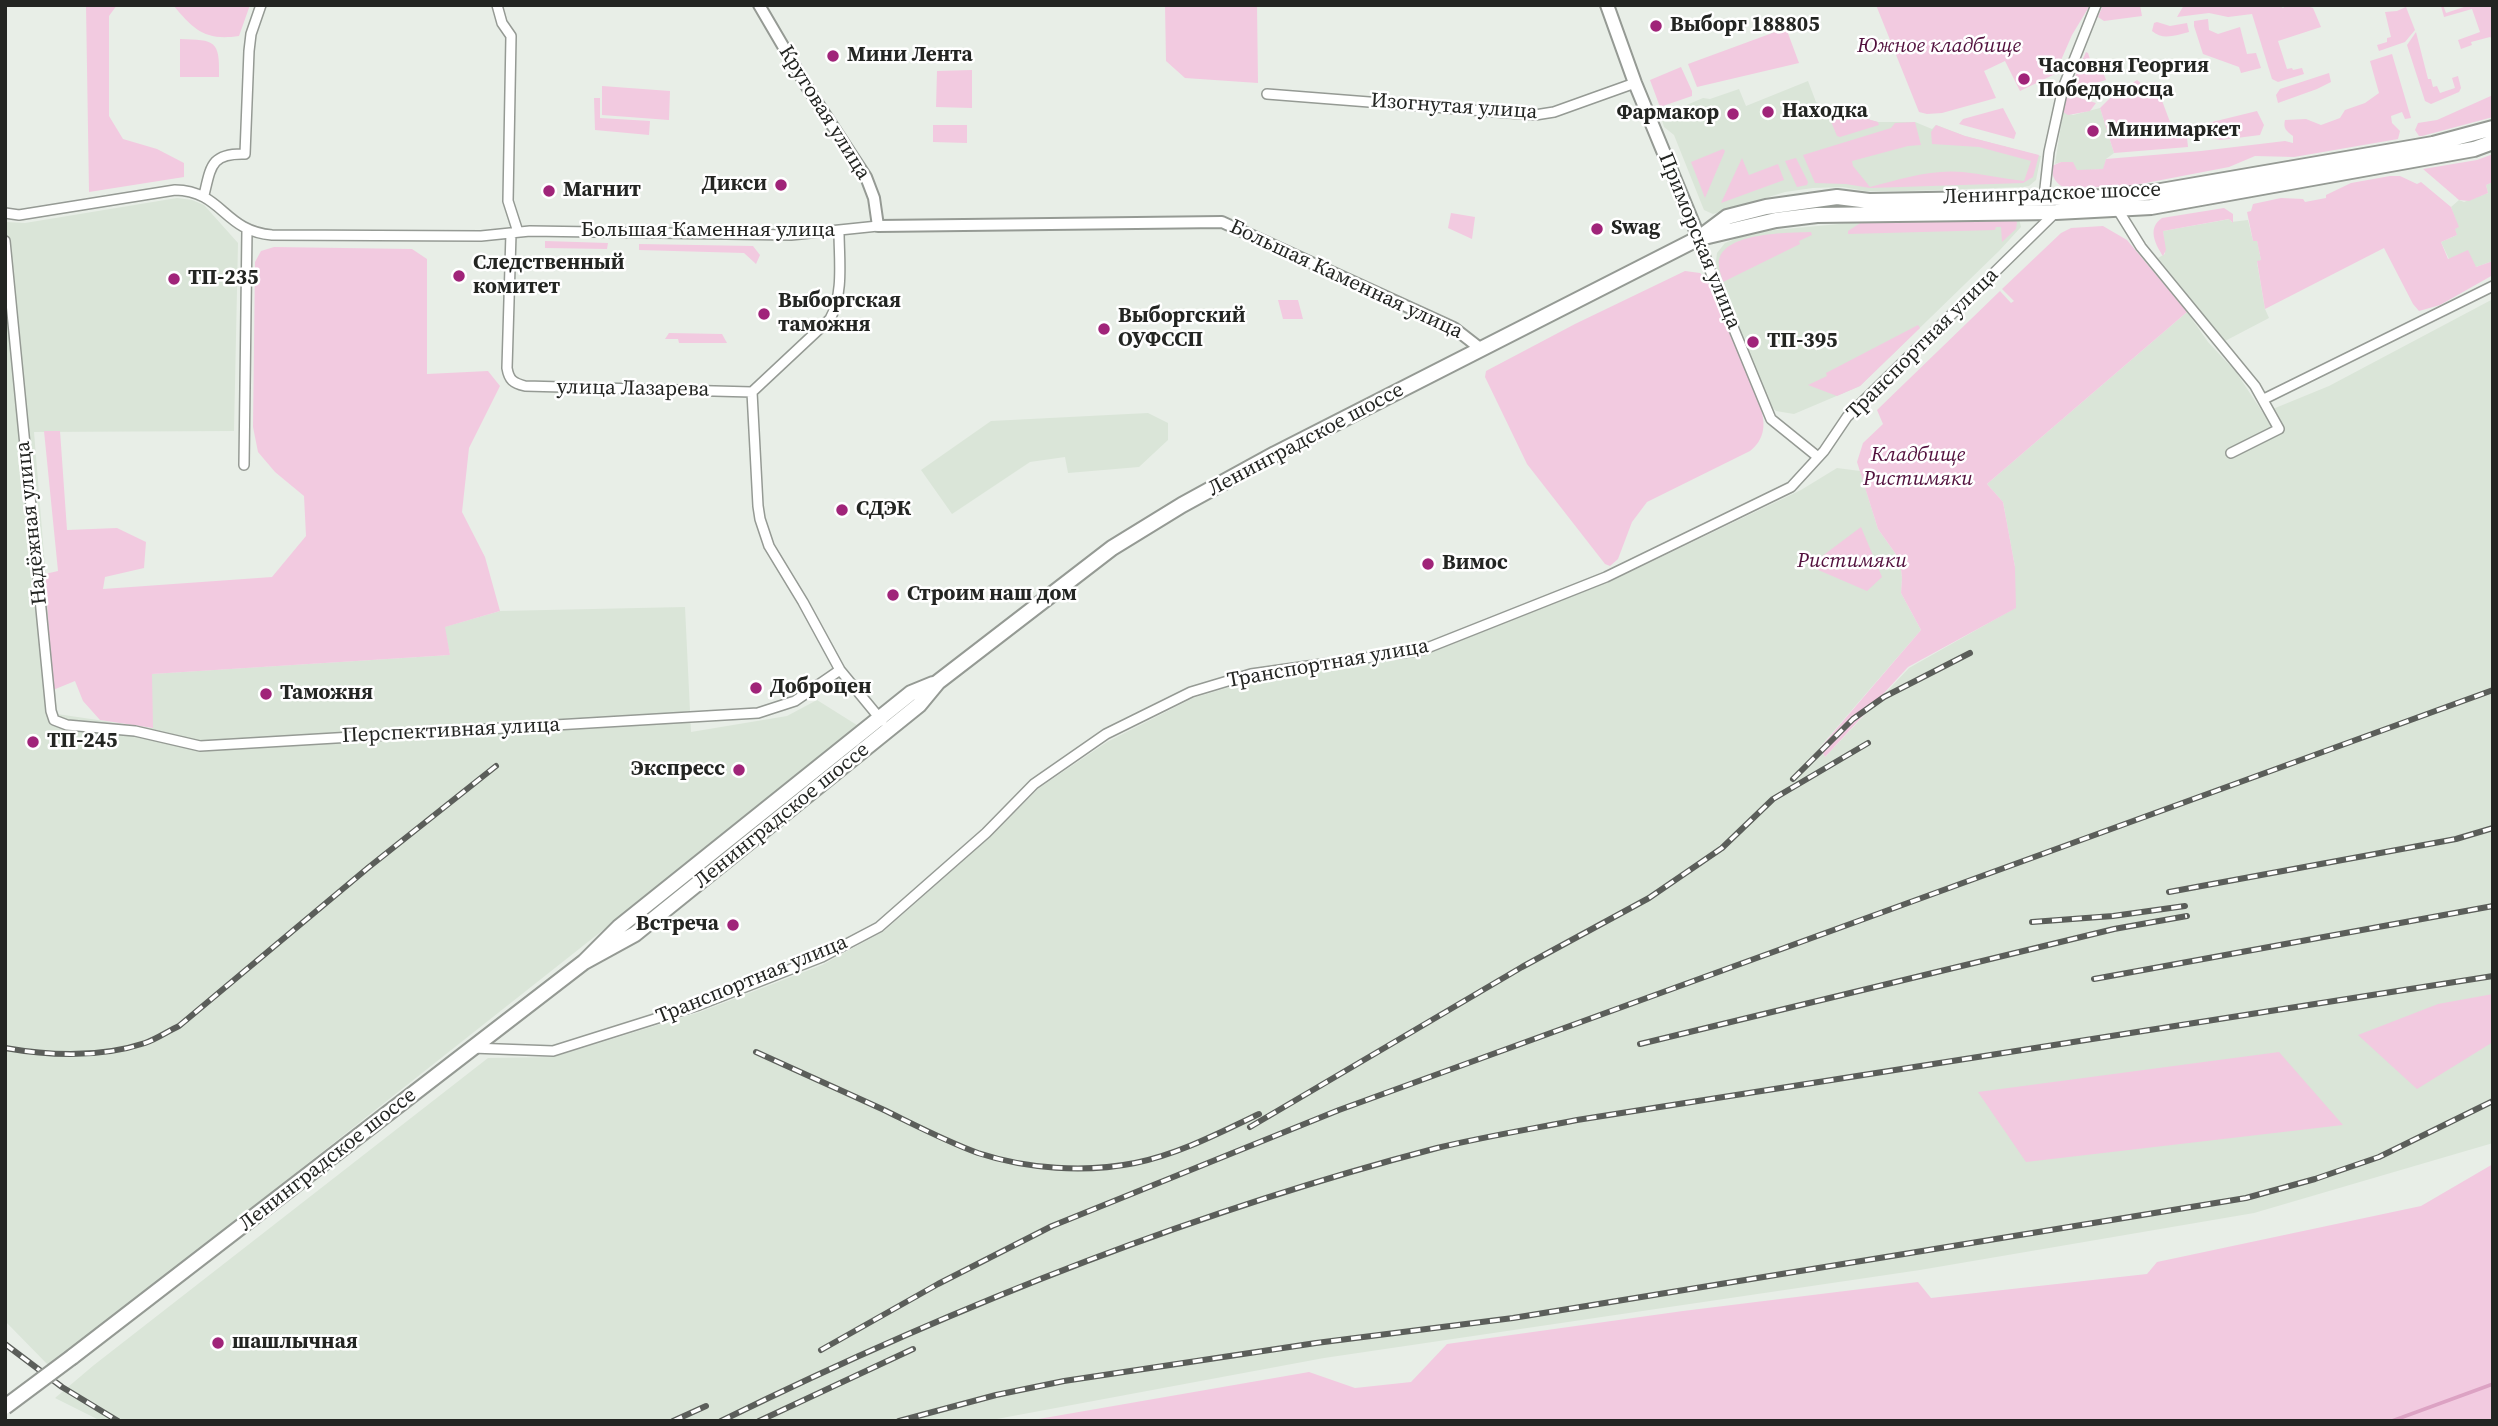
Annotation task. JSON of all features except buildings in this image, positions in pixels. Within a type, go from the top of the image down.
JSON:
[{"type":"main road","name":"Приморская улица","points":[[1606,5],[1699,238]]},
{"type":"main road","name":"Ленинградское шоссе","points":[[5,1408],[584,962],[619,927],[885,723],[911,693],[938,682],[1112,548],[1170,512],[1275,454],[1699,238],[1727,217],[1798,201],[1837,197],[1869,201],[2101,197],[2155,192],[2433,144],[2493,128]]},
{"type":"main road","name":"Ленинградское шоссе","points":[[1699,238],[1776,220],[1817,215],[2056,212],[2151,207],[2474,149],[2493,142]]},
{"type":"street","points":[[5,214],[19,215],[175,190],[190,190],[204,195],[212,166],[218,159],[226,153],[245,154],[249,51],[251,34],[261,5]]},
{"type":"street","points":[[498,5],[502,23],[511,36],[508,201],[515,232]]},
{"type":"street","name":"Круговая улица","points":[[758,5],[807,87],[866,177],[874,198],[878,226]]},
{"type":"street","points":[[2044,197],[2049,152],[2061,95],[2096,5]]},
{"type":"street","name":"Изогнутая улица","points":[[1267,94],[1535,115],[1555,112],[1635,83]]},
{"type":"street","name":"Большая Каменная улица","points":[[204,195],[247,230],[258,234],[284,235],[481,236],[515,232],[791,235],[878,226],[1222,222],[1454,328],[1481,349]]},
{"type":"street","points":[[2118,210],[2141,247],[2264,399],[2279,429],[2231,453]]},
{"type":"street","name":"Транспортная улица","points":[[471,1048],[553,1051],[699,1005],[822,957],[879,927],[986,833],[1034,784],[1106,734],[1191,692],[1251,674],[1422,650],[1606,577],[1791,487],[1818,457],[1847,417],[2056,212]]},
{"type":"street","points":[[244,465],[247,230]]},
{"type":"street","points":[[839,231],[836,309],[830,319],[752,391],[760,519],[769,546],[840,670],[885,723]]},
{"type":"street","name":"улица Лазарева","points":[[515,232],[507,368],[514,383],[525,386],[752,391]]},
{"type":"street","name":"Приморская улица","points":[[1699,238],[1771,419],[1818,457]]},
{"type":"street","name":"Надёжная улица","points":[[5,241],[54,720]]},
{"type":"street","points":[[2264,399],[2493,286]]},
{"type":"street","name":"Перспективная улица","points":[[54,720],[135,732],[201,746],[731,715],[758,713],[795,701],[840,670]]},
{"type":"shaded area","points":[[1808,81],[1816,102],[1825,107],[1878,122],[1915,122],[1932,129],[1936,125],[1965,136],[2041,156],[2036,180],[2023,187],[1906,191],[1813,188],[1785,192],[1713,214],[1704,210],[1674,135],[1664,127],[1661,116],[1703,98],[1710,99],[1739,89],[1746,106]]},
{"type":"shaded area","points":[[2100,108],[2114,153],[2106,159],[2104,169],[2077,171],[2061,162],[2055,164],[2063,112],[2073,115]]},
{"type":"shaded area","points":[[2493,182],[2493,261],[2476,267],[2449,259],[2441,242],[2457,235],[2454,229],[2458,227],[2451,207],[2459,200],[2464,202],[2488,193],[2486,185]]},
{"type":"shaded area","points":[[177,198],[204,205],[238,243],[234,431],[34,432],[57,714],[152,728],[151,674],[450,655],[444,627],[500,611],[685,607],[691,732],[787,716],[817,700],[860,727],[50,1367],[5,1321],[5,222],[25,223]]},
{"type":"shaded area","points":[[1861,218],[2019,219],[2021,227],[1860,386],[1794,414],[1776,411],[1768,404],[1718,279],[1715,269],[1717,253],[1725,243],[1753,232],[1850,223]]},
{"type":"shaded area","points":[[2230,219],[2231,222],[2248,220],[2253,241],[2257,240],[2261,260],[2257,262],[2269,318],[2225,341],[2158,258],[2165,254],[2163,231]]},
{"type":"shaded area","points":[[2493,299],[2493,1143],[2254,1213],[1920,1270],[1324,1358],[986,1421],[101,1421],[55,1398],[488,1058],[553,1057],[700,1012],[822,965],[884,931],[990,837],[1039,788],[1107,742],[1193,698],[1250,681],[1422,656],[1609,582],[1801,490],[1837,468],[1860,471],[1878,529],[1900,560],[1901,593],[1921,630],[1819,748],[1825,757],[1909,668],[2015,608],[2015,567],[2003,502],[1987,484],[2187,312],[2208,342],[2236,372],[2263,413],[2329,386]]},
{"type":"shaded area","points":[[1148,413],[1168,423],[1168,440],[1139,467],[1068,473],[1065,457],[1030,462],[952,514],[921,470],[991,421]]},
{"type":"green space","points":[[86,5],[117,5],[109,16],[109,116],[123,139],[157,149],[184,163],[184,177],[89,192]]},
{"type":"green space","points":[[173,5],[250,5],[239,36],[217,37],[194,27]]},
{"type":"green space","points":[[1165,5],[1257,5],[1258,83],[1185,78],[1166,61]]},
{"type":"green space","name":"Южное кладбище","points":[[1876,5],[2090,5],[2072,35],[2055,74],[2020,91],[2005,61],[1984,71],[1996,98],[1942,113],[1927,114],[1919,112]]},
{"type":"green space","points":[[2103,5],[2140,5],[2142,16],[2104,21],[2098,17]]},
{"type":"green space","points":[[2184,5],[2279,5],[2283,8],[2286,5],[2304,5],[2313,8],[2321,27],[2278,41],[2287,69],[2302,68],[2304,74],[2278,82],[2272,79],[2252,14],[2228,17],[2209,13],[2177,17]]},
{"type":"green space","points":[[2443,5],[2446,13],[2470,5],[2493,5],[2493,39],[2490,37],[2471,42],[2472,45],[2461,49],[2458,40],[2480,32],[2472,9],[2444,17]]},
{"type":"green space","points":[[2406,7],[2415,30],[2405,42],[2379,51],[2377,45],[2387,42],[2387,38],[2391,37],[2385,12]]},
{"type":"green space","points":[[2208,19],[2209,30],[2218,34],[2240,27],[2247,54],[2256,53],[2261,68],[2241,73],[2239,67],[2203,54],[2194,21]]},
{"type":"green space","points":[[2154,23],[2170,26],[2187,23],[2189,32],[2161,36],[2152,31]]},
{"type":"green space","points":[[1786,28],[1799,63],[1697,87],[1688,64]]},
{"type":"green space","points":[[2416,32],[2428,79],[2431,79],[2433,87],[2437,86],[2440,93],[2455,88],[2452,78],[2458,76],[2461,88],[2459,92],[2431,104],[2425,101],[2407,45]]},
{"type":"green space","points":[[180,39],[201,40],[213,44],[218,56],[219,77],[180,77]]},
{"type":"green space","points":[[2086,52],[2094,71],[2103,72],[2106,80],[2075,89],[2074,79]]},
{"type":"green space","points":[[2392,54],[2411,118],[2405,119],[2402,112],[2391,116],[2392,123],[2400,131],[2398,139],[2294,157],[2255,156],[2229,167],[2130,186],[2066,188],[2059,185],[2053,177],[2052,166],[2061,162],[2073,162],[2077,170],[2103,169],[2106,159],[2285,141],[2293,143],[2293,136],[2285,127],[2285,120],[2306,119],[2321,125],[2340,118],[2345,110],[2365,103],[2379,93],[2370,61]]},
{"type":"green space","points":[[1681,67],[1692,96],[1660,107],[1650,80]]},
{"type":"green space","points":[[972,70],[972,108],[936,107],[937,71]]},
{"type":"green space","points":[[2329,73],[2331,82],[2278,103],[2276,95],[2280,89]]},
{"type":"green space","points":[[2137,80],[2144,86],[2155,82],[2176,138],[2187,138],[2188,147],[2114,153],[2100,108]]},
{"type":"green space","points":[[602,86],[670,91],[669,120],[602,115]]},
{"type":"green space","points":[[2070,95],[2096,103],[2090,111],[2068,115],[2063,112],[2063,101]]},
{"type":"green space","points":[[2493,95],[2493,117],[2422,136],[2415,130],[2418,123],[2437,120]]},
{"type":"green space","points":[[594,98],[600,98],[600,118],[650,121],[649,135],[595,130]]},
{"type":"green space","points":[[1825,107],[1878,122],[1879,125],[1837,136]]},
{"type":"green space","points":[[2003,108],[2016,133],[2014,139],[1959,124],[1963,119]]},
{"type":"green space","points":[[2257,111],[2264,125],[2260,135],[2221,140],[2206,137],[2204,128],[2208,123]]},
{"type":"green space","points":[[1915,122],[1921,145],[1852,161],[1870,187],[1916,175],[1951,171],[2024,181],[2031,161],[1979,147],[1932,144],[1931,132],[1936,125],[1965,136],[2039,155],[2033,177],[2023,183],[1870,188],[1815,183],[1803,155],[1891,128],[1895,123]]},
{"type":"green space","points":[[933,125],[967,125],[967,143],[933,142]]},
{"type":"green space","points":[[1723,149],[1725,151],[1705,198],[1691,162]]},
{"type":"green space","points":[[2493,154],[2493,182],[2486,185],[2488,193],[2469,201],[2459,200],[2423,169],[2477,160]]},
{"type":"green space","points":[[1742,158],[1749,175],[1778,164],[1784,180],[1721,203]]},
{"type":"green space","points":[[1796,158],[1807,185],[1797,187],[1785,161]]},
{"type":"green space","points":[[2400,176],[2417,184],[2421,182],[2451,207],[2459,227],[2455,229],[2457,235],[2441,242],[2448,259],[2468,250],[2476,267],[2493,261],[2493,275],[2440,305],[2419,311],[2384,248],[2265,309],[2257,261],[2261,260],[2257,241],[2253,241],[2247,212],[2251,211],[2253,204],[2281,198],[2303,199],[2305,202],[2326,198],[2326,195],[2351,183]]},
{"type":"green space","points":[[2224,208],[2233,214],[2233,223],[2229,219],[2163,231],[2166,250],[2163,256],[2154,236],[2155,226],[2162,218]]},
{"type":"green space","points":[[1451,213],[1475,217],[1472,239],[1448,228]]},
{"type":"green space","points":[[2013,218],[2017,222],[2016,229],[2002,242],[2001,227],[1996,227],[1995,230],[1848,234],[1848,231],[1862,222]]},
{"type":"green space","name":"Кладбище Ристимяки","points":[[2103,226],[2127,240],[2187,312],[1987,484],[2003,502],[2015,567],[2016,608],[1908,667],[1825,757],[1820,748],[1921,630],[1901,593],[1900,560],[1878,529],[1857,462],[1863,443],[1883,424],[1877,410],[2000,291],[2011,303],[2014,301],[2002,289],[2061,233],[2071,228]]},
{"type":"green space","points":[[1811,232],[1812,235],[1799,241],[1800,244],[1723,282],[1719,260],[1724,251],[1733,244],[1759,236]]},
{"type":"green space","points":[[545,241],[608,243],[607,249],[545,248]]},
{"type":"green space","points":[[639,244],[753,246],[760,255],[756,264],[744,253],[639,250]]},
{"type":"green space","points":[[274,247],[412,249],[427,259],[427,374],[488,371],[500,386],[469,448],[462,512],[485,557],[500,611],[445,627],[450,655],[152,674],[153,728],[100,720],[83,701],[75,681],[53,690],[45,574],[58,571],[44,431],[60,431],[67,530],[117,528],[146,542],[144,568],[105,577],[103,589],[272,577],[306,536],[304,496],[275,472],[258,452],[253,427],[255,262],[261,251]]},
{"type":"green space","points":[[1685,271],[1700,273],[1711,284],[1761,409],[1763,432],[1750,451],[1647,502],[1632,522],[1618,559],[1610,566],[1605,564],[1527,464],[1485,377],[1486,371]]},
{"type":"green space","points":[[1278,300],[1298,300],[1303,319],[1283,319]]},
{"type":"green space","points":[[1918,325],[1920,328],[1860,386],[1837,396],[1808,385],[1827,376],[1826,373]]},
{"type":"green space","points":[[669,333],[722,334],[727,343],[679,343],[678,339],[665,339]]},
{"type":"green space","name":"Ристимяки","points":[[1861,527],[1882,577],[1867,591],[1809,566]]},
{"type":"green space","points":[[2493,994],[2493,1042],[2417,1089],[2358,1035],[2438,1004]]},
{"type":"green space","points":[[2279,1052],[2343,1125],[2026,1162],[1978,1092]]},
{"type":"green space","points":[[2493,1164],[2493,1421],[1027,1421],[1309,1372],[1355,1388],[1411,1382],[1447,1344],[1683,1311],[1918,1282],[1931,1298],[2147,1274],[2157,1262],[2421,1206]]},
{"type":"waterway","points":[[2392,1421],[2493,1384]]},
{"type":"railway","points":[[1793,779],[1853,719],[1884,697],[1970,653]]},
{"type":"railway","points":[[821,1350],[938,1284],[1052,1226],[1339,1110],[2493,690]]},
{"type":"railway","points":[[1250,1127],[1522,967],[1649,898],[1722,848],[1773,799],[1868,743]]},
{"type":"railway","points":[[5,1048],[58,1054],[111,1051],[145,1043],[179,1026],[369,867],[496,766]]},
{"type":"railway","points":[[2169,892],[2456,839],[2493,828]]},
{"type":"railway","points":[[2032,922],[2113,916],[2185,906]]},
{"type":"railway","points":[[2094,979],[2493,906]]},
{"type":"railway","points":[[1640,1044],[2114,929],[2187,916]]},
{"type":"railway","points":[[721,1421],[895,1340],[1072,1266],[1253,1202],[1437,1148],[1577,1120],[2493,976]]},
{"type":"railway","points":[[756,1052],[978,1153],[1036,1166],[1096,1168],[1135,1163],[1183,1149],[1259,1114]]},
{"type":"railway","points":[[899,1421],[996,1395],[1064,1381],[1316,1343],[1513,1318],[2246,1198],[2315,1179],[2379,1157],[2493,1101]]},
{"type":"railway","points":[[5,1344],[62,1387],[118,1421]]},
{"type":"railway","points":[[759,1421],[913,1349]]},
{"type":"railway","points":[[673,1421],[706,1406]]},
{"type":"place","name":"Выборг 188805","points":[[1656,26]]},
{"type":"place","name":"Мини Лента","points":[[833,56]]},
{"type":"place","name":"Часовня Георгия Победоносца","points":[[2024,79]]},
{"type":"place","name":"Находка","points":[[1768,112]]},
{"type":"place","name":"Фармакор","points":[[1733,114]]},
{"type":"place","name":"Минимаркет","points":[[2093,131]]},
{"type":"place","name":"Дикси","points":[[781,185]]},
{"type":"place","name":"Магнит","points":[[549,191]]},
{"type":"place","name":"Swag","points":[[1597,229]]},
{"type":"place","name":"Следственный комитет","points":[[459,276]]},
{"type":"place","name":"ТП-235","points":[[174,279]]},
{"type":"place","name":"Выборгская таможня","points":[[764,314]]},
{"type":"place","name":"Выборгский ОУФССП","points":[[1104,329]]},
{"type":"place","name":"ТП-395","points":[[1753,342]]},
{"type":"place","name":"СДЭК","points":[[842,510]]},
{"type":"place","name":"Вимос","points":[[1428,564]]},
{"type":"place","name":"Строим наш дом","points":[[893,595]]},
{"type":"place","name":"Доброцен","points":[[756,688]]},
{"type":"place","name":"Таможня","points":[[266,694]]},
{"type":"place","name":"ТП-245","points":[[33,742]]},
{"type":"place","name":"Экспресс","points":[[739,770]]},
{"type":"place","name":"Встреча","points":[[733,925]]},
{"type":"place","name":"шашлычная","points":[[218,1343]]}]
